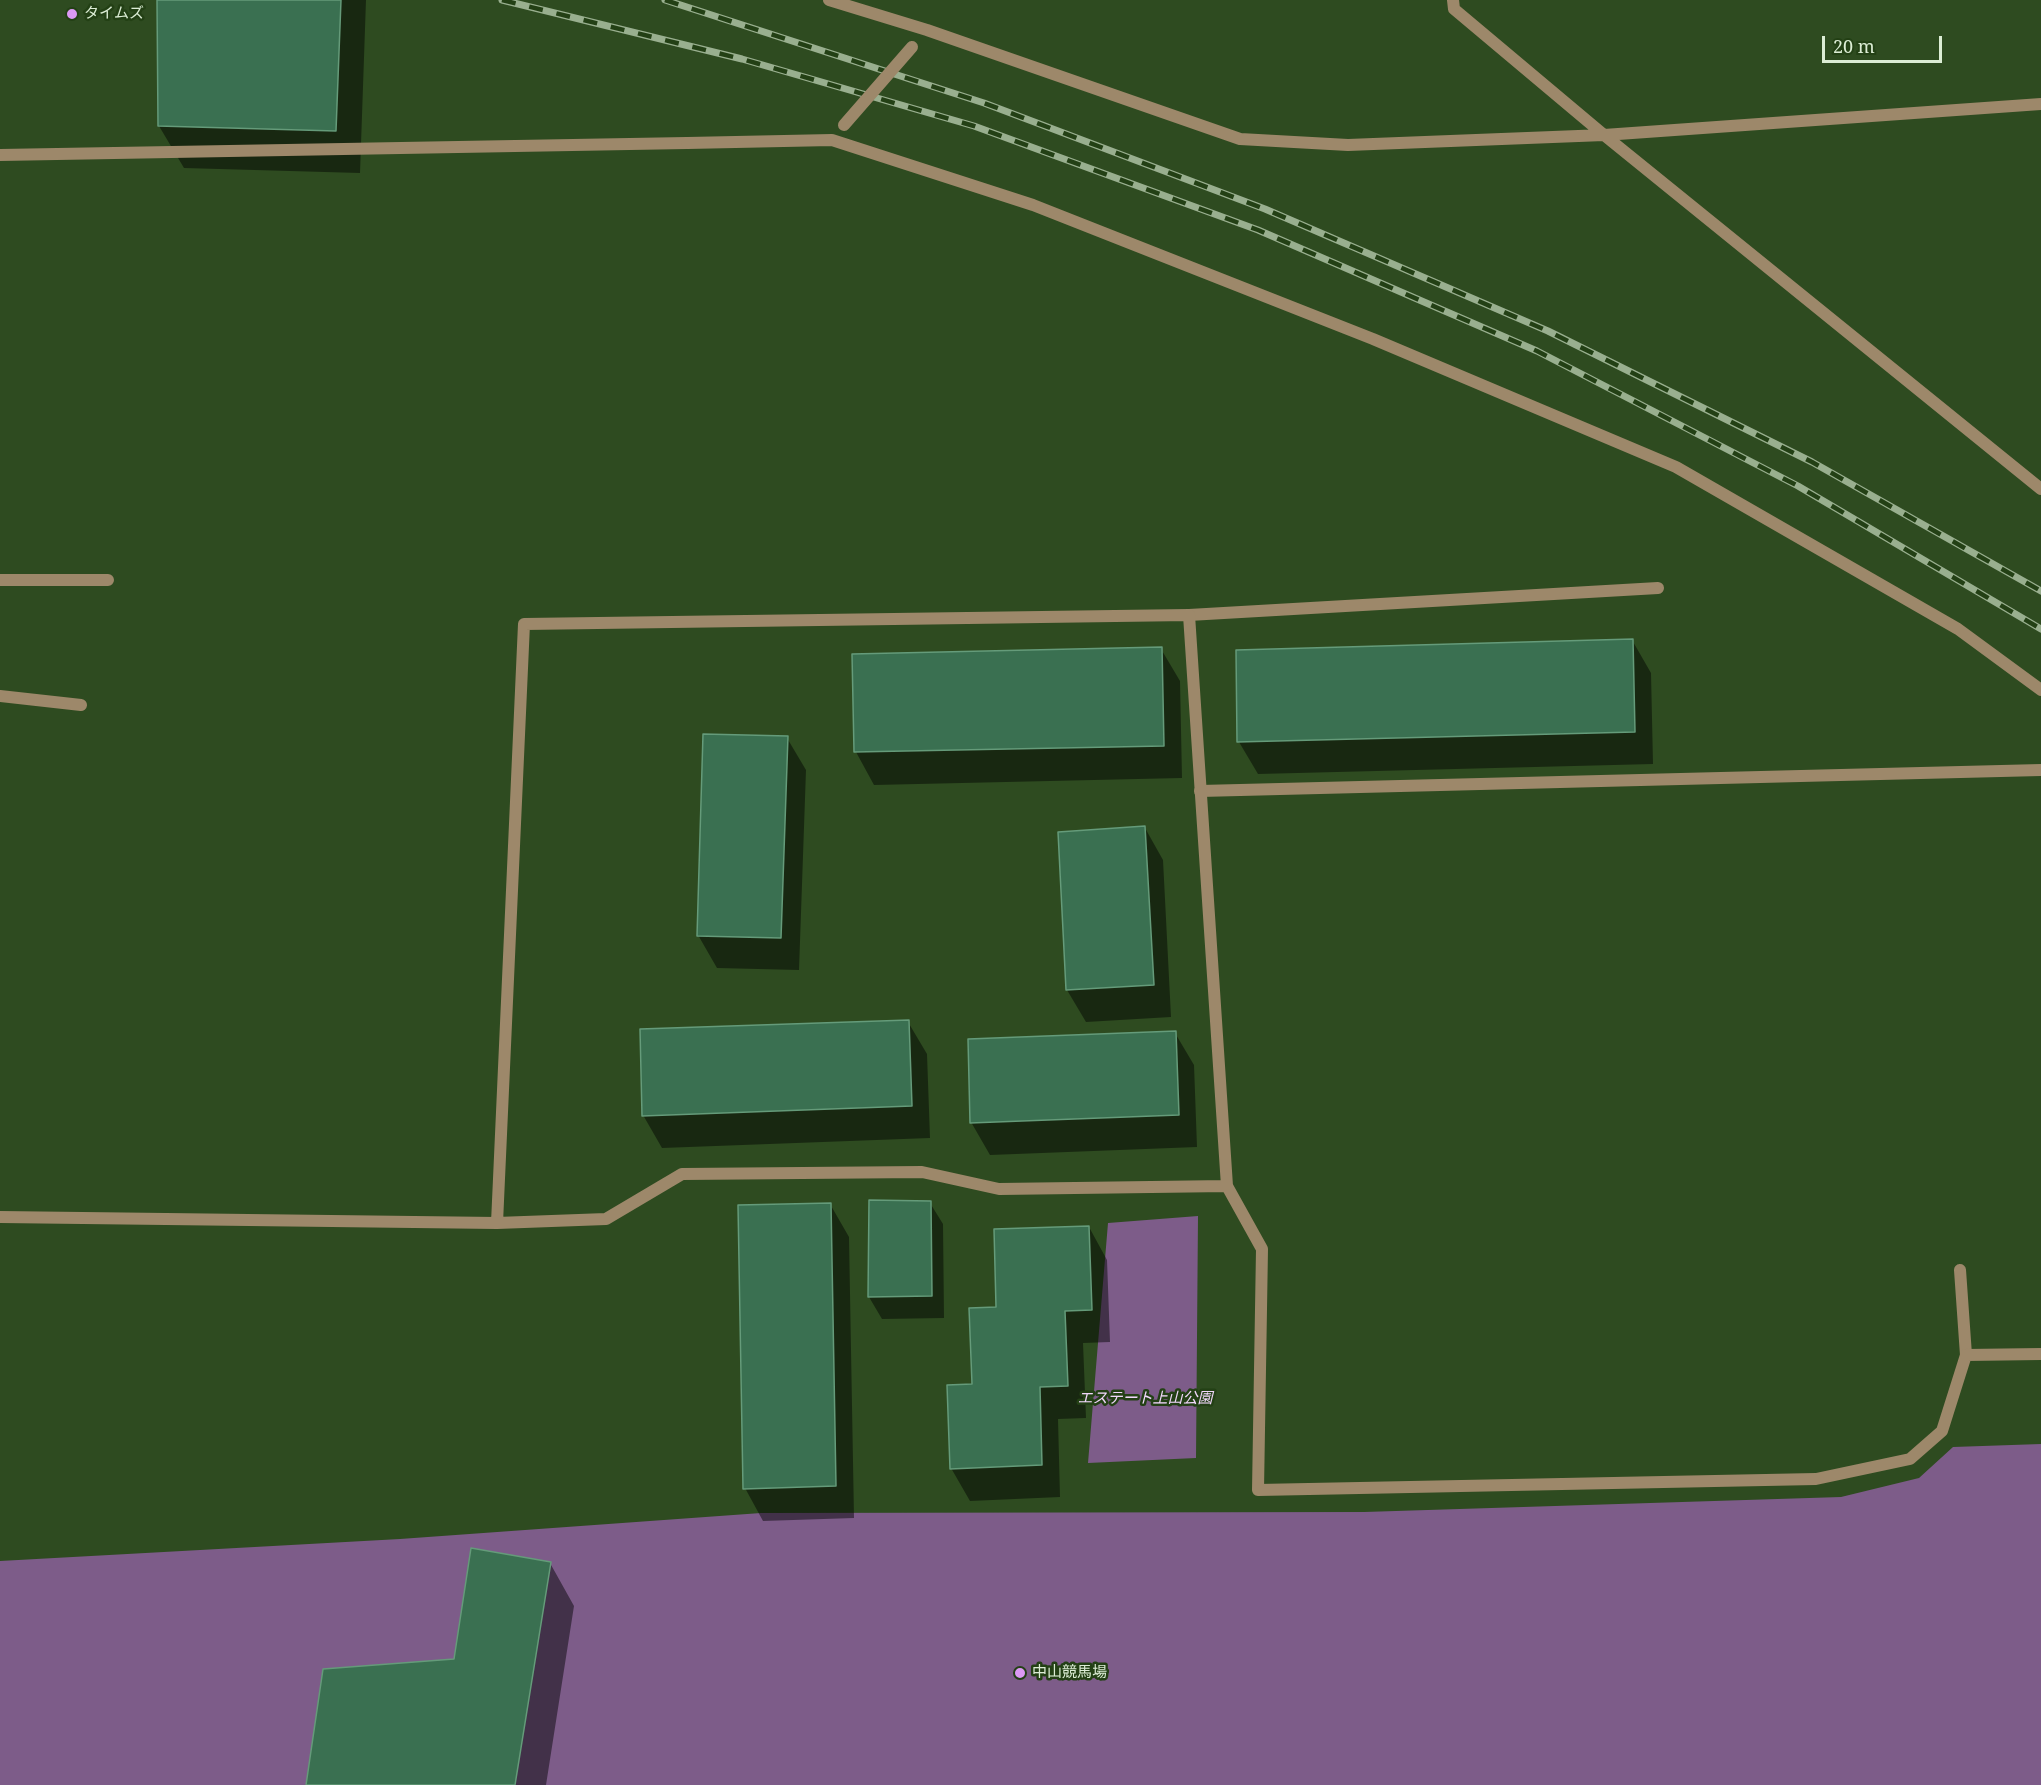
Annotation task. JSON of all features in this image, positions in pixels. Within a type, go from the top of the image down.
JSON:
[{"type":"street","points":[[829,0],[927,30],[1240,139],[1348,145],[1604,135],[2041,104]]},
{"type":"street","points":[[1453,0],[1454,9],[1604,135],[2041,489]]},
{"type":"street","points":[[832,140],[927,30]]},
{"type":"street","points":[[0,155],[832,140],[1033,205],[1106,233],[1373,339],[1676,467],[1958,629],[2041,690]]},
{"type":"street","points":[[0,580],[108,580]]},
{"type":"street","points":[[497,1222],[524,624],[1189,615],[1658,588]]},
{"type":"street","points":[[1189,615],[1227,1186],[1262,1249],[1258,1490],[1816,1479],[1910,1459],[1942,1431],[1966,1355],[1960,1270]]},
{"type":"street","points":[[0,696],[81,705]]},
{"type":"street","points":[[1200,791],[2041,770]]},
{"type":"street","points":[[0,1217],[497,1222],[606,1219],[682,1174],[922,1172],[999,1189],[1227,1186]]},
{"type":"street","points":[[1966,1355],[2041,1354]]},
{"type":"green space","name":"エステート上山公園","points":[[1198,1216],[1196,1458],[1088,1463],[1108,1223]]},
{"type":"green space","name":"中山競馬場","points":[[2041,1444],[2041,1785],[0,1785],[0,1561],[400,1539],[761,1513],[1364,1512],[1841,1497],[1919,1478],[1953,1447]]},
{"type":"building","points":[[157,0],[341,0],[336,131],[158,126]]},
{"type":"building","points":[[1633,639],[1635,732],[1237,742],[1236,650]]},
{"type":"building","points":[[1162,647],[1164,746],[854,752],[852,654]]},
{"type":"building","points":[[703,734],[788,736],[781,938],[697,936]]},
{"type":"building","points":[[1145,826],[1154,985],[1066,990],[1058,832]]},
{"type":"building","points":[[909,1020],[912,1106],[642,1116],[640,1029]]},
{"type":"building","points":[[1176,1031],[1179,1115],[970,1123],[968,1039]]},
{"type":"building","points":[[869,1200],[931,1201],[932,1296],[868,1297]]},
{"type":"building","points":[[831,1203],[836,1486],[743,1489],[738,1205]]},
{"type":"building","points":[[1089,1226],[1092,1310],[1065,1311],[1068,1386],[1040,1387],[1042,1465],[950,1469],[947,1385],[972,1384],[969,1308],[996,1307],[994,1229]]},
{"type":"building","points":[[471,1548],[551,1562],[515,1785],[306,1785],[323,1669],[454,1659]]},
{"type":"railway","points":[[502,0],[742,59],[974,126],[1258,230],[1537,351],[1798,486],[2041,629]]},
{"type":"railway","points":[[665,0],[984,103],[1265,209],[1548,331],[1812,462],[2041,591]]},
{"type":"place","name":"タイムズ","points":[[72,14]]},
{"type":"place","name":"中山競馬場","points":[[1020,1673]]}]
